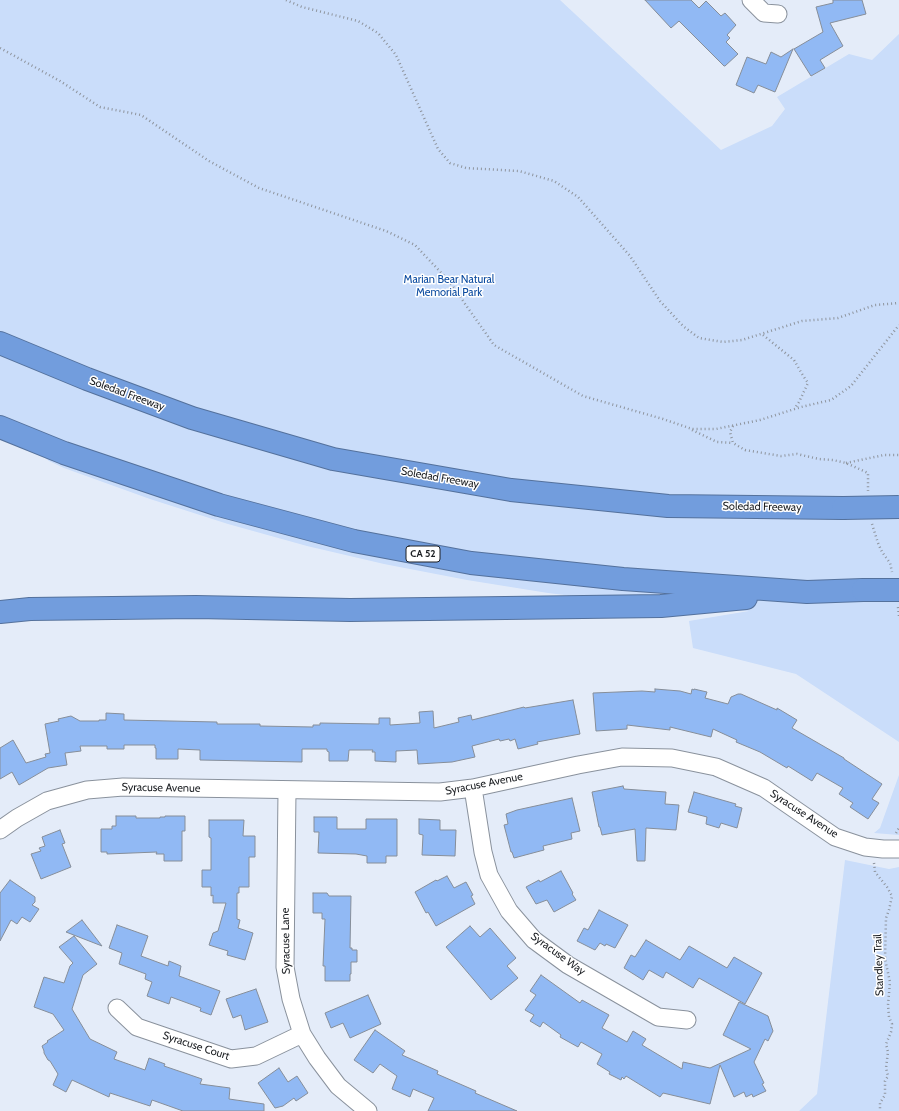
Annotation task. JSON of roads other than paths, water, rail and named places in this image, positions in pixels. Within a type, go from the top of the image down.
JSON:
[{"type":"highway","name":"Soledad Freeway","points":[[0,343],[87,379],[192,418],[333,460],[511,490],[668,506],[843,508],[899,507]]},
{"type":"highway","name":"CA 52","points":[[0,427],[64,452],[219,505],[354,541],[479,564],[623,579],[807,592],[899,590]]},
{"type":"highway","points":[[0,612],[30,609],[196,608],[350,610],[662,606],[807,592]]},
{"type":"street","points":[[751,0],[764,13],[778,14]]},
{"type":"street","name":"Syracuse Avenue","points":[[0,830],[46,801],[87,790],[123,787],[287,791],[440,792],[473,788],[622,757],[672,758],[716,767],[764,788],[835,836],[865,847],[891,849]]},
{"type":"street","name":"Syracuse Way","points":[[473,788],[483,852],[489,875],[509,911],[534,940],[568,965],[658,1017],[687,1020]]},
{"type":"street","name":"Syracuse Lane","points":[[287,791],[285,967],[291,999],[302,1034],[338,1086],[368,1111]]},
{"type":"street","name":"Syracuse Court","points":[[116,1008],[137,1027],[231,1059],[256,1056],[302,1034]]},
{"type":"park label","name":"Marian Bear Natural Memorial Park","points":[[449,286]]}]
